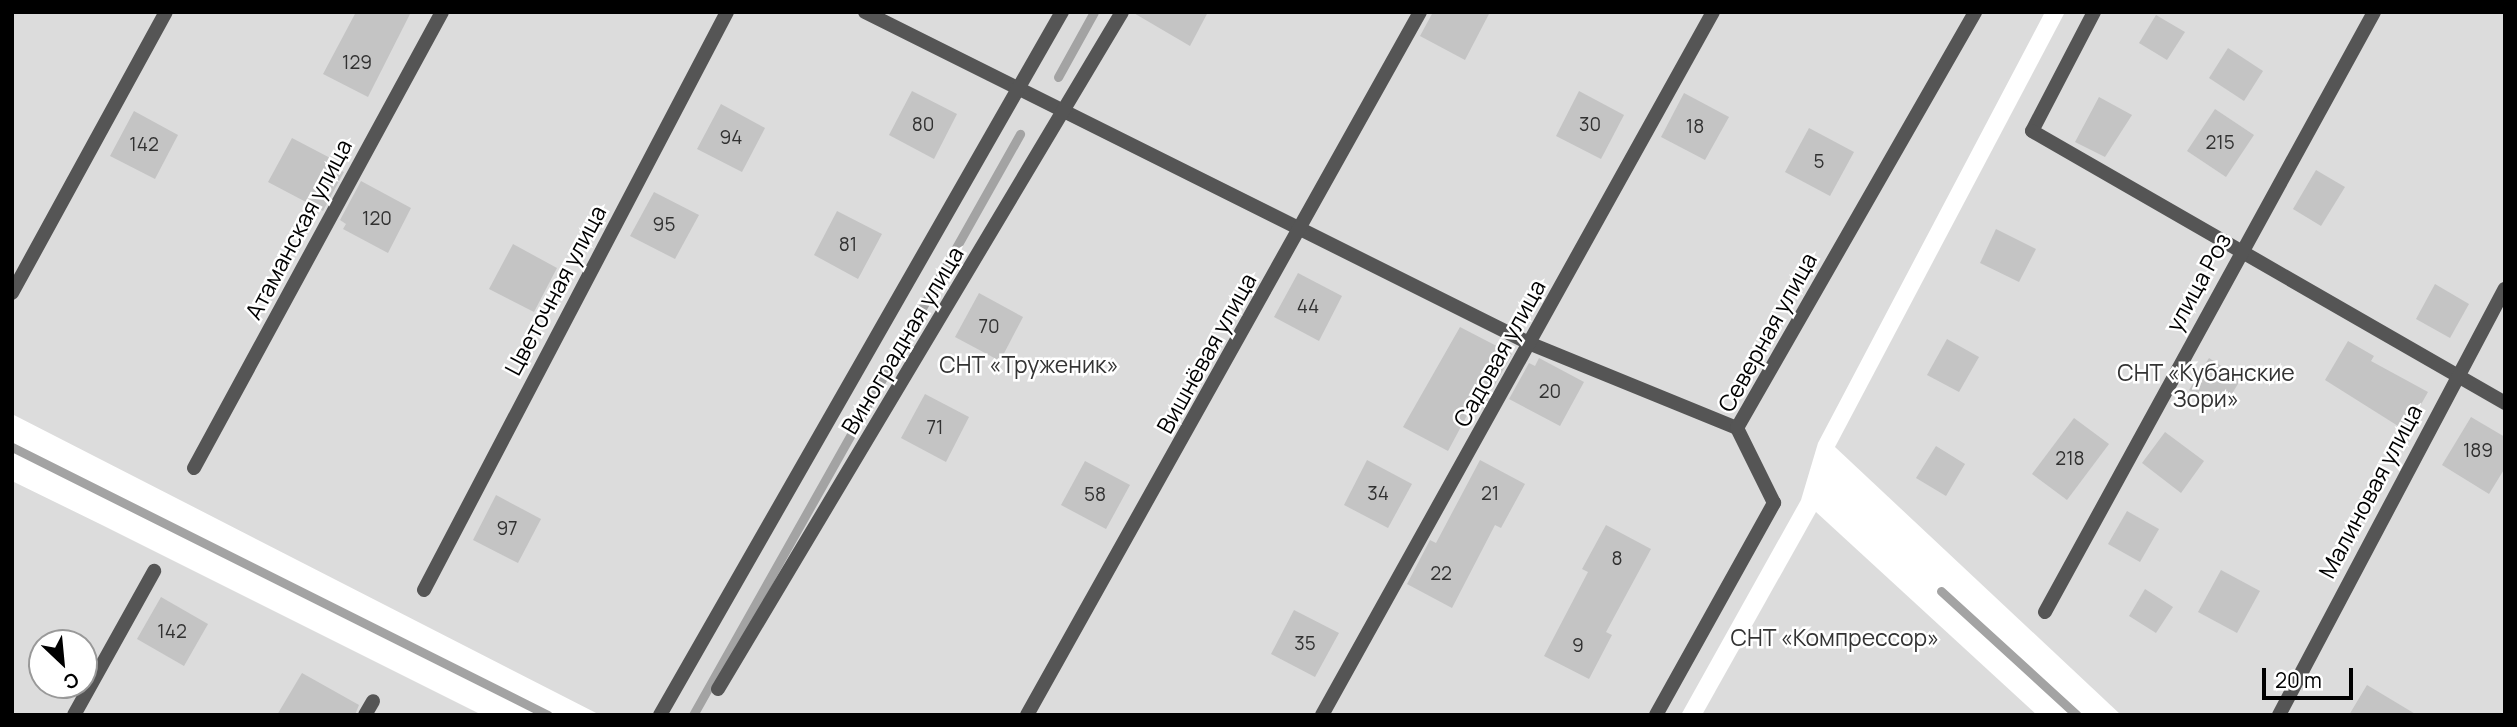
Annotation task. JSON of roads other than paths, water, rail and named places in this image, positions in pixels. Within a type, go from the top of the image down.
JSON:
[{"type":"street","points":[[12,293],[166,12]]},
{"type":"street","name":"Атаманская улица","points":[[194,468],[442,12]]},
{"type":"street","name":"Цветочная улица","points":[[424,590],[727,12]]},
{"type":"street","points":[[865,12],[1300,232],[1531,344],[1737,428]]},
{"type":"street","points":[[660,715],[1062,12]]},
{"type":"street","name":"Виноградная улица","points":[[718,689],[1067,112],[1122,12]]},
{"type":"street","name":"Вишнёвая улица","points":[[1027,715],[1300,232],[1420,12]]},
{"type":"street","name":"Садовая улица","points":[[1322,715],[1531,344],[1713,12]]},
{"type":"street","name":"Северная улица","points":[[1656,715],[1774,503],[1737,428],[1975,12]]},
{"type":"street","points":[[2094,12],[2032,131],[2505,403]]},
{"type":"street","name":"улица Роз","points":[[2045,612],[2374,12]]},
{"type":"street","name":"Малиновая улица","points":[[2279,715],[2455,376],[2505,289]]},
{"type":"street","points":[[74,715],[154,571]]},
{"type":"street","points":[[365,715],[373,701]]},
{"type":"waterway","points":[[1058,77],[1094,12]]},
{"type":"waterway","points":[[693,715],[1020,134]]},
{"type":"waterway","points":[[12,447],[548,715]]},
{"type":"waterway","points":[[1941,591],[2077,715]]},
{"type":"park label","name":"СНТ «Труженик»","points":[[1029,364]]},
{"type":"park label","name":"СНТ «Кубанские Зори»","points":[[2206,385]]},
{"type":"park label","name":"СНТ «Компрессор»","points":[[1835,637]]}]
